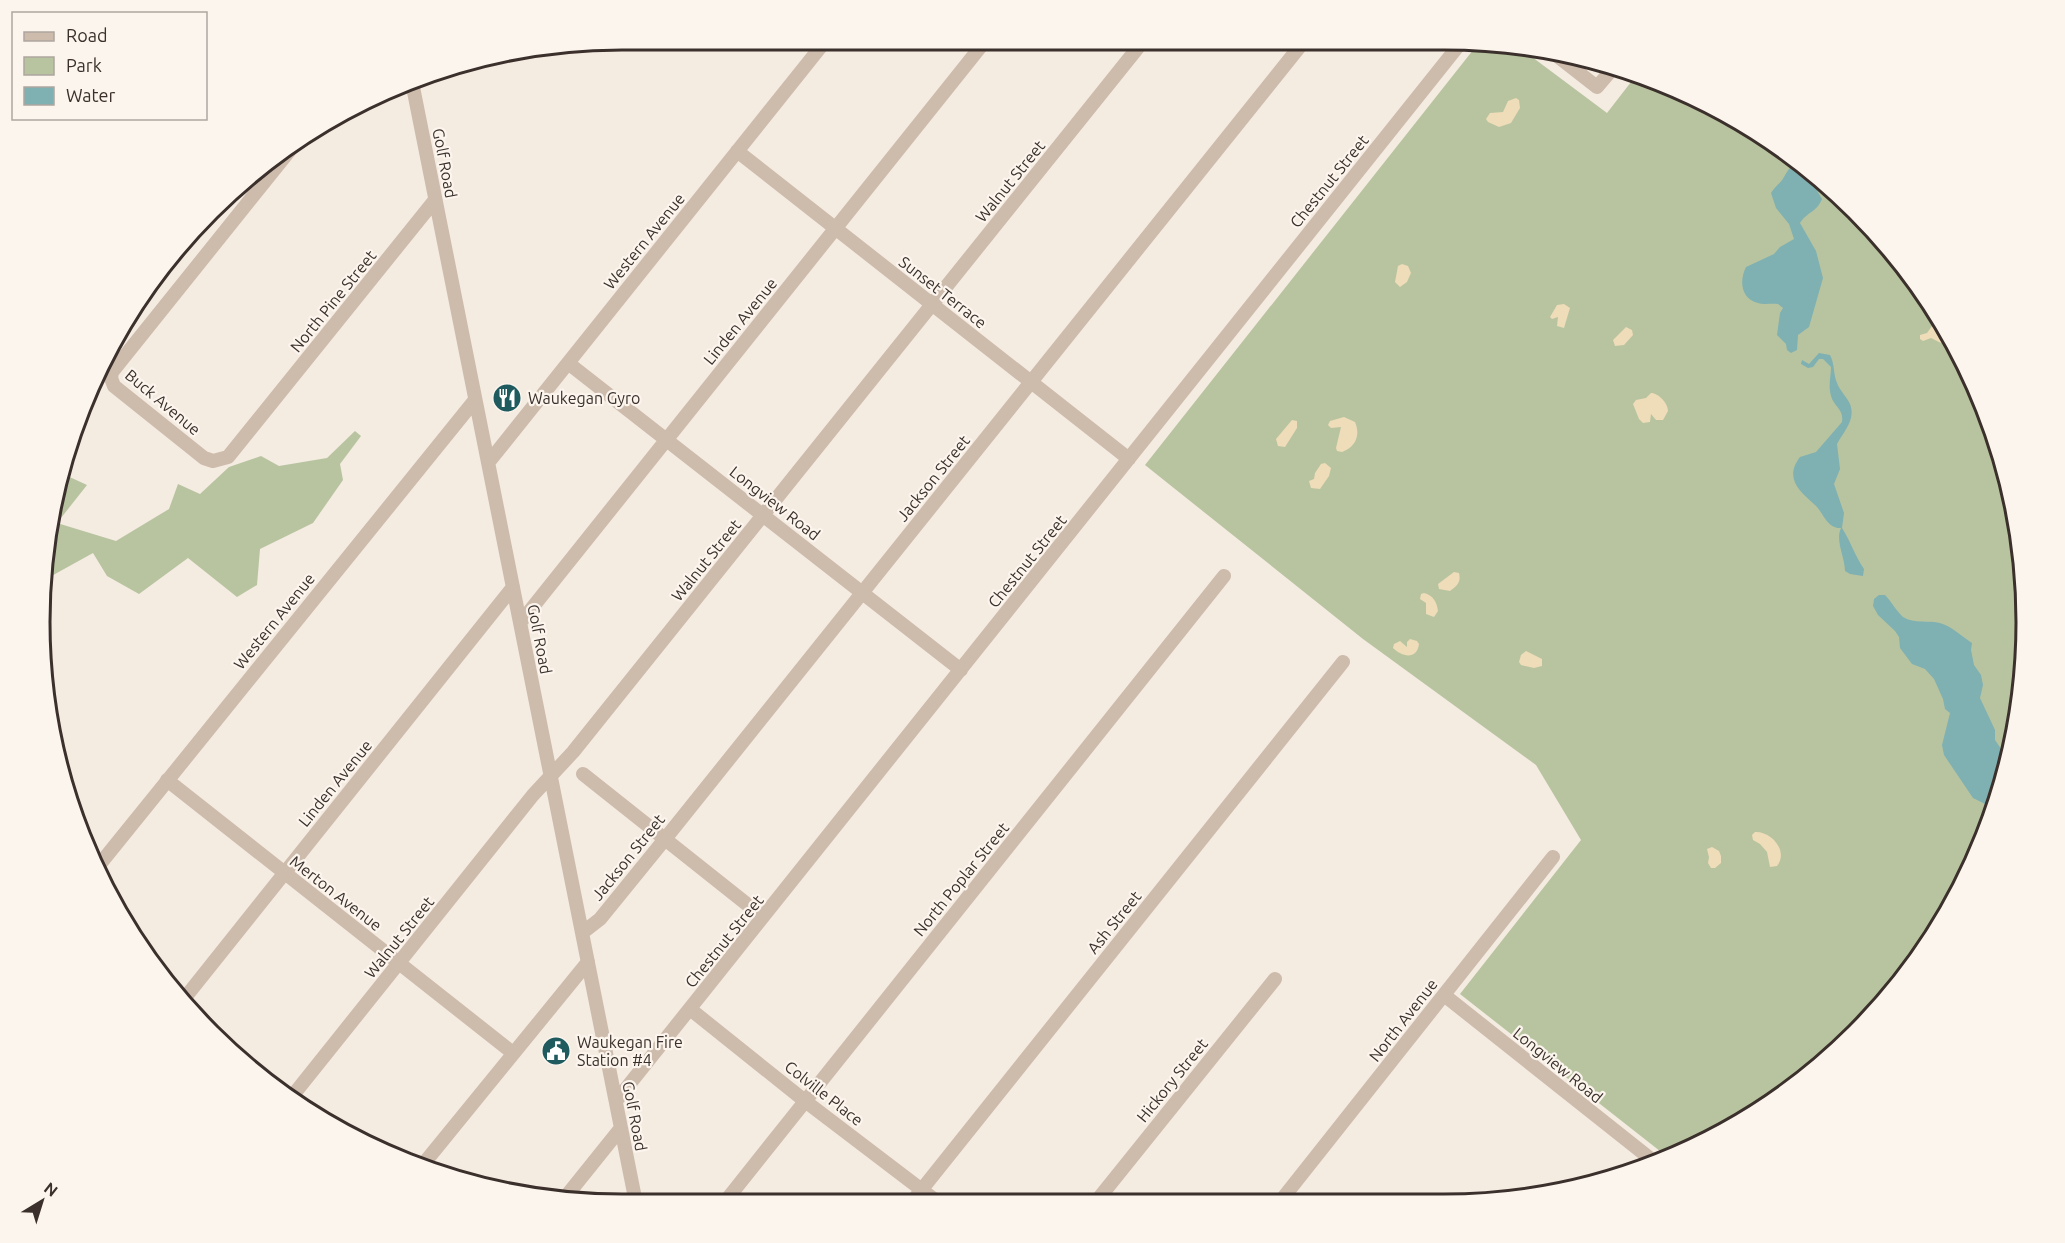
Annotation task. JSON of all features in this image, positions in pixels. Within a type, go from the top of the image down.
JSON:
[{"type":"street","name":"Western Avenue","points":[[488,463],[818,50]]},
{"type":"street","name":"Linden Avenue","points":[[520,622],[978,50]]},
{"type":"street","name":"Walnut Street","points":[[296,1091],[550,777],[573,752],[1136,50]]},
{"type":"street","name":"Jackson Street","points":[[582,933],[600,919],[665,839],[1297,50]]},
{"type":"street","name":"Chestnut Street","points":[[616,1101],[1454,50]]},
{"type":"street","points":[[1566,63],[1597,87],[1608,74]]},
{"type":"street","name":"Golf Road","points":[[413,89],[634,1194]]},
{"type":"street","name":"Sunset Terrace","points":[[737,151],[1129,459]]},
{"type":"street","name":"Buck Avenue","points":[[255,423],[228,457],[213,461],[204,458],[114,386],[111,378],[112,372],[157,314],[279,164]]},
{"type":"street","name":"North Pine Street","points":[[255,423],[435,200]]},
{"type":"street","name":"Longview Road","points":[[568,363],[961,670]]},
{"type":"street","name":"Western Avenue","points":[[102,861],[475,400]]},
{"type":"street","name":"North Poplar Street","points":[[731,1194],[1224,576]]},
{"type":"street","name":"Linden Avenue","points":[[188,995],[513,587]]},
{"type":"street","name":"Ash Street","points":[[918,1194],[1343,662]]},
{"type":"street","points":[[583,774],[763,917]]},
{"type":"street","name":"Merton Avenue","points":[[167,780],[513,1053]]},
{"type":"street","name":"North Avenue","points":[[1286,1194],[1553,857]]},
{"type":"street","points":[[427,1159],[588,962]]},
{"type":"street","name":"Hickory Street","points":[[1102,1194],[1275,979]]},
{"type":"street","name":"Longview Road","points":[[1444,995],[1647,1156]]},
{"type":"street","name":"Colville Place","points":[[690,1009],[805,1101],[928,1194]]},
{"type":"street","points":[[570,1191],[621,1128]]},
{"type":"green space","points":[[1472,51],[1531,56],[1607,113],[1631,82],[1696,108],[1730,126],[1792,168],[1821,191],[1874,244],[1897,273],[1939,336],[1957,369],[1972,403],[1996,473],[2011,547],[2014,584],[2016,622],[2011,696],[2005,733],[1985,805],[1957,874],[1939,908],[1897,970],[1874,999],[1821,1052],[1792,1075],[1730,1117],[1660,1151],[1460,994],[1581,840],[1536,765],[1363,639],[1145,465]]},
{"type":"green space","points":[[355,431],[361,436],[340,464],[343,480],[313,523],[260,549],[257,585],[237,597],[188,558],[139,594],[107,576],[93,553],[52,576],[58,523],[116,541],[169,509],[178,484],[200,494],[229,467],[261,456],[279,466],[327,458]]},
{"type":"green space","points":[[68,476],[87,485],[58,522]]},
{"type":"sand","points":[[1516,98],[1519,100],[1520,108],[1511,123],[1499,127],[1488,122],[1486,119],[1490,113],[1503,112],[1508,101]]},
{"type":"sand","points":[[1402,264],[1408,266],[1411,273],[1407,282],[1400,287],[1395,282],[1398,266]]},
{"type":"sand","points":[[1564,304],[1570,308],[1564,328],[1557,326],[1558,317],[1552,319],[1550,317],[1557,305]]},
{"type":"sand","points":[[1932,326],[1942,342],[1931,338],[1923,341],[1920,339],[1920,335],[1927,333]]},
{"type":"sand","points":[[1626,327],[1632,330],[1633,335],[1624,345],[1615,346],[1613,340]]},
{"type":"sand","points":[[1651,393],[1662,399],[1668,411],[1663,420],[1656,420],[1651,414],[1650,422],[1643,423],[1633,404],[1636,400],[1646,398]]},
{"type":"sand","points":[[1344,417],[1355,422],[1357,436],[1353,444],[1342,452],[1337,451],[1336,448],[1341,427],[1331,428],[1328,425],[1330,421]]},
{"type":"sand","points":[[1292,420],[1297,421],[1297,428],[1285,447],[1278,446],[1276,439]]},
{"type":"sand","points":[[1325,463],[1331,468],[1329,476],[1320,489],[1311,488],[1309,481],[1314,479],[1321,464]]},
{"type":"sand","points":[[1454,572],[1459,573],[1460,579],[1457,585],[1450,591],[1439,589],[1438,584]]},
{"type":"sand","points":[[1421,594],[1430,595],[1436,602],[1438,611],[1434,617],[1426,614],[1426,603],[1420,599]]},
{"type":"sand","points":[[1410,639],[1419,644],[1418,649],[1412,655],[1405,655],[1393,648],[1394,644],[1400,641],[1407,647]]},
{"type":"sand","points":[[1526,651],[1542,659],[1542,666],[1534,668],[1521,665],[1519,662],[1521,655]]},
{"type":"sand","points":[[1755,832],[1772,838],[1780,848],[1780,860],[1777,866],[1770,867],[1767,852],[1753,840],[1752,835]]},
{"type":"sand","points":[[1712,847],[1719,851],[1721,856],[1721,863],[1715,868],[1711,868],[1708,863],[1707,849]]},
{"type":"water","points":[[1791,167],[1814,185],[1822,199],[1800,223],[1816,251],[1823,278],[1809,327],[1798,335],[1797,350],[1791,353],[1777,335],[1780,313],[1783,308],[1778,304],[1760,304],[1752,301],[1745,294],[1742,283],[1746,267],[1774,254],[1780,247],[1794,239],[1789,224],[1776,208],[1771,193]]},
{"type":"water","points":[[1819,353],[1830,355],[1837,383],[1849,401],[1851,410],[1848,425],[1837,444],[1840,469],[1834,484],[1844,513],[1842,528],[1864,569],[1863,576],[1845,571],[1839,538],[1841,528],[1836,528],[1829,523],[1799,489],[1793,478],[1795,465],[1800,457],[1816,452],[1842,422],[1842,414],[1832,400],[1830,392],[1831,367],[1823,359],[1819,359],[1813,367],[1808,368],[1801,364],[1802,360],[1809,364]]},
{"type":"water","points":[[1879,595],[1885,595],[1903,617],[1945,625],[1972,643],[1974,665],[1981,675],[1983,685],[1980,698],[1995,730],[1995,740],[2001,749],[1985,804],[1973,798],[1944,755],[1942,745],[1950,713],[1945,709],[1934,679],[1925,669],[1912,664],[1900,648],[1899,637],[1878,615],[1873,606],[1874,599]]},
{"type":"place","name":"Waukegan Gyro","points":[[507,398]]},
{"type":"place","name":"Waukegan Fire Station #4","points":[[556,1051]]}]
